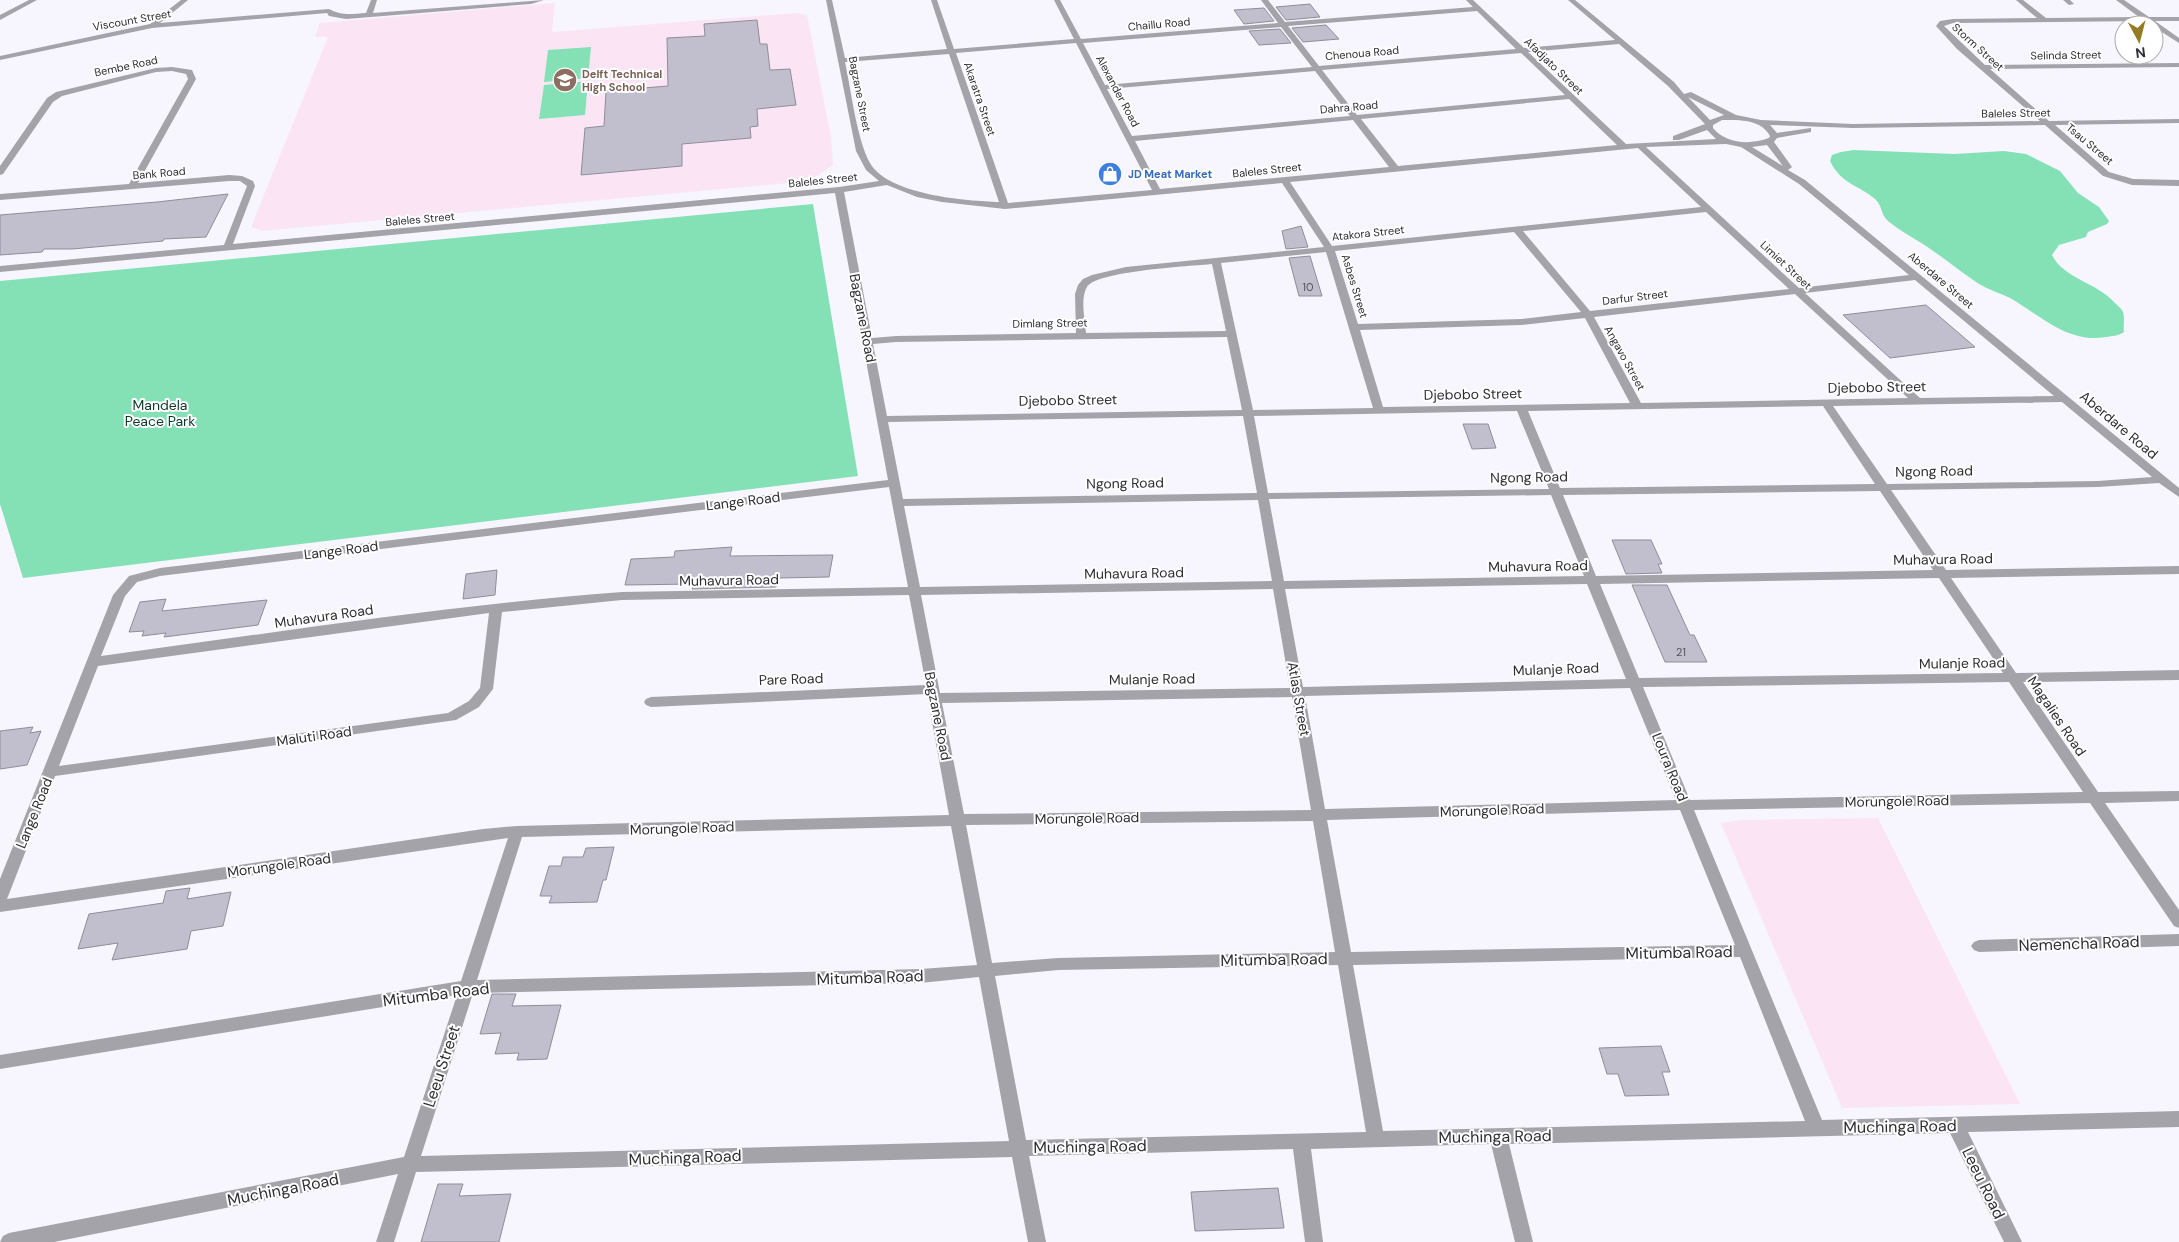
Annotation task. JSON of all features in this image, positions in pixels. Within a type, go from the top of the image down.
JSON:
[{"type":"street","points":[[0,18],[34,0]]},
{"type":"street","points":[[152,26],[185,0]]},
{"type":"street","points":[[369,15],[374,0]]},
{"type":"street","points":[[437,10],[440,0]]},
{"type":"street","name":"Viscount Street","points":[[0,58],[152,26],[330,8],[331,15],[340,17],[540,0]]},
{"type":"street","name":"Bagzane Street","points":[[829,0],[860,151],[869,168],[888,182]]},
{"type":"street","name":"Akaratra Street","points":[[934,0],[1005,206]]},
{"type":"street","name":"Alexander Road","points":[[1057,0],[1158,193]]},
{"type":"street","points":[[1264,0],[1396,170]]},
{"type":"street","name":"Afadjato Street","points":[[1469,0],[1624,147]]},
{"type":"street","points":[[1571,0],[1671,84],[1709,126],[1711,133],[1726,140],[1742,144]]},
{"type":"street","points":[[2019,0],[2044,20]]},
{"type":"street","points":[[2119,0],[2142,15]]},
{"type":"street","name":"Chaillu Road","points":[[842,60],[1478,9]]},
{"type":"street","name":"Storm Street","points":[[2047,124],[1982,67],[1943,30],[1941,25],[1953,21],[2114,19]]},
{"type":"street","name":"Storm Street","points":[[2164,19],[2179,19]]},
{"type":"street","points":[[2164,30],[2179,41]]},
{"type":"street","name":"Chenoua Road","points":[[1103,87],[1622,42]]},
{"type":"street","name":"Selinda Street","points":[[1982,67],[2179,65]]},
{"type":"street","name":"Bembe Road","points":[[1,168],[50,100],[59,94],[156,70],[172,69],[189,72],[192,79],[132,186]]},
{"type":"street","points":[[1671,84],[1703,103],[1735,118]]},
{"type":"street","name":"Dahra Road","points":[[1130,139],[1570,97]]},
{"type":"street","name":"Baleles Street","points":[[1642,146],[1673,139],[1709,126],[1720,118],[1735,118],[1758,122],[1853,126],[2179,121]]},
{"type":"street","name":"Aberdare Street","points":[[1758,122],[1768,127],[1777,155],[1802,182]]},
{"type":"street","name":"Tsau Street","points":[[2047,124],[2101,170],[2114,177],[2142,183],[2179,183]]},
{"type":"street","name":"Baleles Street","points":[[1742,144],[1758,144],[1772,138],[1809,130],[1853,126]]},
{"type":"street","name":"Baleles Street","points":[[0,269],[839,190],[888,182],[916,194],[965,203],[1005,206],[1158,193],[1624,147],[1726,140]]},
{"type":"street","name":"Aberdare Street","points":[[1742,144],[1802,182],[2063,399]]},
{"type":"street","name":"Limiet Street","points":[[1642,146],[1917,401]]},
{"type":"street","name":"Bank Road","points":[[0,197],[229,178],[246,180],[251,186],[227,248]]},
{"type":"street","name":"Asbes Street","points":[[1285,180],[1330,249],[1379,410]]},
{"type":"street","name":"Bagzane Road","points":[[839,190],[1037,1242]]},
{"type":"street","name":"Atakora Street","points":[[1081,335],[1079,289],[1083,283],[1098,275],[1126,270],[1710,209]]},
{"type":"street","name":"Angavo Street","points":[[1516,229],[1588,315],[1637,406]]},
{"type":"street","name":"Atlas Street","points":[[1216,261],[1248,412],[1376,1139]]},
{"type":"street","name":"Darfur Street","points":[[1354,326],[1499,324],[1917,277]]},
{"type":"street","name":"Dimlang Street","points":[[867,342],[896,339],[1232,334]]},
{"type":"street","name":"Djebobo Street","points":[[882,419],[2063,399]]},
{"type":"street","name":"Aberdare Road","points":[[2063,399],[2179,494]]},
{"type":"street","name":"Magalies Road","points":[[1826,403],[2179,922]]},
{"type":"street","name":"Loura Road","points":[[1521,408],[1745,950],[1816,1128]]},
{"type":"street","name":"Ngong Road","points":[[898,503],[924,501],[2098,484],[2162,480]]},
{"type":"street","name":"Lange Road","points":[[0,898],[119,595],[133,579],[146,574],[894,483]]},
{"type":"street","name":"Muhavura Road","points":[[93,662],[496,608],[622,596],[2179,570]]},
{"type":"street","name":"Maluti Road","points":[[50,772],[451,717],[474,704],[486,689],[496,608]]},
{"type":"street","name":"Mulanje Road","points":[[934,694],[1298,692],[1635,683],[2013,679],[2179,675]]},
{"type":"street","name":"Pare Road","points":[[651,702],[934,694]]},
{"type":"street","name":"Morungole Road","points":[[0,906],[483,835],[517,832],[957,820],[1319,815],[1685,805],[2179,796]]},
{"type":"street","name":"Leeu Street","points":[[385,1242],[517,832]]},
{"type":"street","name":"Nemencha Road","points":[[1979,946],[2179,940]]},
{"type":"street","name":"Mitumba Road","points":[[0,1062],[466,987],[920,976],[1058,964],[1745,950]]},
{"type":"street","name":"Muchinga Road","points":[[9,1242],[410,1164],[2179,1119]]},
{"type":"street","name":"Leeu Road","points":[[1955,1124],[2013,1242]]},
{"type":"street","points":[[1498,1136],[1524,1242]]},
{"type":"street","points":[[1301,1141],[1314,1242]]},
{"type":"shaded area","name":"Delft Technical High School","points":[[555,3],[552,32],[797,13],[807,15],[831,137],[833,165],[810,181],[262,231],[251,227],[328,37],[315,37],[320,23]]},
{"type":"shaded area","points":[[1878,818],[2020,1104],[1842,1108],[1721,823],[1741,820]]},
{"type":"green space","points":[[591,47],[588,78],[544,82],[548,50]]},
{"type":"green space","points":[[588,81],[585,115],[539,119],[544,85]]},
{"type":"green space","points":[[1854,150],[1954,154],[2004,151],[2026,154],[2060,171],[2078,193],[2099,207],[2109,221],[2107,224],[2088,232],[2086,237],[2059,245],[2052,255],[2065,270],[2100,290],[2121,308],[2124,314],[2124,332],[2106,337],[2092,338],[2079,336],[2055,326],[2010,298],[1979,284],[1893,225],[1885,218],[1875,199],[1839,175],[1830,161],[1832,155]]},
{"type":"green space","name":"Mandela Peace Park","points":[[813,204],[858,476],[23,578],[0,504],[0,281]]},
{"type":"building","points":[[1310,4],[1320,17],[1286,20],[1276,7]]},
{"type":"building","points":[[1264,8],[1274,21],[1244,24],[1234,10]]},
{"type":"building","points":[[757,20],[760,44],[767,44],[770,70],[790,69],[796,105],[757,109],[758,126],[750,127],[751,138],[682,144],[682,166],[581,175],[585,128],[604,126],[606,91],[668,86],[667,38],[705,36],[704,24]]},
{"type":"building","points":[[1326,25],[1339,39],[1303,42],[1292,28]]},
{"type":"building","points":[[1280,29],[1291,43],[1259,45],[1249,31]]},
{"type":"building","points":[[228,194],[206,237],[164,239],[163,241],[72,249],[44,249],[42,252],[0,255],[0,215]]},
{"type":"building","points":[[1301,226],[1308,247],[1286,249],[1282,231]]},
{"type":"building","points":[[1310,256],[1322,296],[1299,296],[1289,258]]},
{"type":"building","points":[[1926,305],[1975,347],[1890,358],[1843,315]]},
{"type":"building","points":[[1463,424],[1488,424],[1496,448],[1472,449]]},
{"type":"building","points":[[1612,540],[1651,540],[1662,564],[1658,564],[1662,573],[1626,574]]},
{"type":"building","points":[[732,547],[730,556],[833,555],[829,577],[778,578],[776,587],[692,589],[694,584],[625,585],[631,559],[674,557],[675,551]]},
{"type":"building","points":[[497,570],[495,595],[463,599],[466,574]]},
{"type":"building","points":[[1632,585],[1667,585],[1690,635],[1694,635],[1707,662],[1665,662]]},
{"type":"building","points":[[166,599],[162,611],[267,600],[258,625],[164,637],[166,633],[142,636],[144,631],[129,632],[140,602]]},
{"type":"building","points":[[33,727],[30,733],[41,731],[27,765],[0,769],[0,731]]},
{"type":"building","points":[[614,847],[606,880],[603,880],[597,902],[549,903],[552,896],[540,896],[549,866],[561,866],[563,857],[583,857],[586,848]]},
{"type":"building","points":[[190,888],[187,899],[231,892],[223,926],[191,931],[187,949],[112,960],[118,943],[78,949],[89,914],[163,903],[166,891]]},
{"type":"building","points":[[492,994],[516,994],[512,1006],[561,1005],[547,1059],[517,1060],[519,1053],[495,1054],[501,1033],[480,1034]]},
{"type":"building","points":[[1661,1046],[1670,1072],[1662,1072],[1669,1095],[1625,1096],[1618,1074],[1607,1074],[1599,1048]]},
{"type":"building","points":[[438,1184],[463,1184],[459,1196],[511,1194],[499,1242],[421,1242]]},
{"type":"building","points":[[1278,1188],[1284,1228],[1195,1231],[1191,1192]]},
{"type":"place","name":"Delft Technical High School","points":[[565,80]]},
{"type":"place","name":"JD Meat Market","points":[[1110,174]]}]
